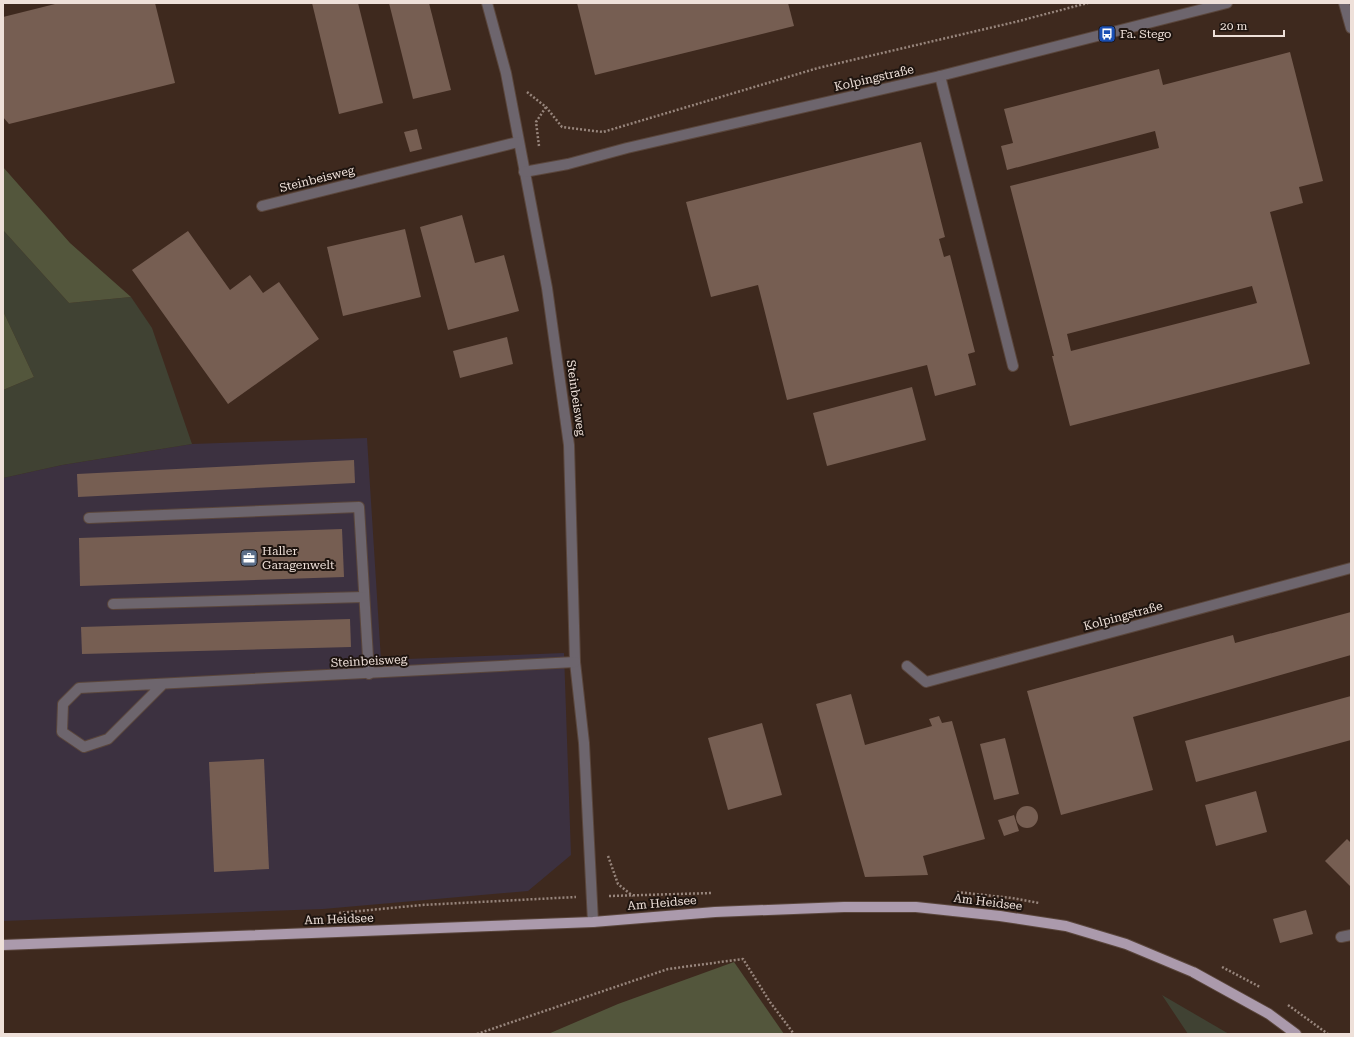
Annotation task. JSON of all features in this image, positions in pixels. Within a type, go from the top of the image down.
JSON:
[{"type":"main road","name":"Am Heidsee","points":[[3,945],[593,922],[715,912],[844,907],[916,907],[1000,916],[1066,926],[1126,944],[1193,972],[1269,1014],[1296,1034]]},
{"type":"street","name":"Steinbeisweg","points":[[487,3],[506,73],[547,288],[569,445],[576,662],[584,743],[593,922]]},
{"type":"street","name":"Kolpingstraße","points":[[524,172],[568,164],[627,148],[940,76],[1227,3]]},
{"type":"street","points":[[1344,3],[1351,28]]},
{"type":"street","points":[[940,76],[1013,366]]},
{"type":"street","name":"Steinbeisweg","points":[[262,206],[518,142]]},
{"type":"street","points":[[89,518],[359,507],[369,674]]},
{"type":"street","name":"Kolpingstraße","points":[[907,666],[926,682],[1351,568]]},
{"type":"street","points":[[113,604],[364,597]]},
{"type":"street","name":"Steinbeisweg","points":[[163,684],[108,739],[84,746],[62,732],[63,704],[79,688],[576,662]]},
{"type":"street","points":[[1341,937],[1351,935]]},
{"type":"path","points":[[506,73],[546,107],[562,127],[604,132],[818,68],[1015,22],[1088,3]]},
{"type":"path","points":[[333,913],[422,905],[540,899]]},
{"type":"path","points":[[477,1034],[668,969],[743,959],[770,1002],[794,1034]]},
{"type":"shaded area","points":[[367,438],[381,660],[564,653],[571,855],[528,891],[323,909],[3,921],[3,478],[62,465],[192,444]]},
{"type":"green space","points":[[3,167],[70,243],[131,297],[69,303],[3,230]]},
{"type":"green space","points":[[3,230],[69,303],[131,297],[152,328],[192,444],[62,465],[3,478],[3,390],[34,377],[3,311]]},
{"type":"green space","points":[[3,311],[34,377],[3,390]]},
{"type":"green space","points":[[734,962],[784,1034],[548,1034],[618,1004]]},
{"type":"green space","points":[[1162,995],[1229,1034],[1188,1034]]},
{"type":"building","points":[[59,3],[155,3],[175,83],[9,124],[3,117],[3,17]]},
{"type":"building","points":[[312,3],[358,3],[383,103],[339,114]]},
{"type":"building","points":[[389,3],[429,3],[451,90],[413,99]]},
{"type":"building","points":[[577,3],[788,3],[794,26],[595,75]]},
{"type":"building","points":[[1290,52],[1323,181],[1299,187],[1303,203],[1270,212],[1310,364],[1070,426],[1052,356],[1054,356],[1010,186],[1159,148],[1155,131],[1007,170],[1001,146],[1013,143],[1004,109],[1159,69],[1163,85]],"holes":[[[1252,286],[1257,303],[1071,351],[1067,334]]]},
{"type":"building","points":[[417,129],[422,149],[410,152],[404,132]]},
{"type":"building","points":[[921,142],[945,237],[939,239],[944,257],[950,255],[975,352],[968,354],[976,385],[935,396],[927,365],[787,400],[758,285],[711,297],[686,202]]},
{"type":"building","points":[[462,215],[475,263],[504,255],[519,311],[448,330],[420,227]]},
{"type":"building","points":[[405,229],[421,297],[343,316],[327,247]]},
{"type":"building","points":[[188,231],[230,290],[250,275],[263,293],[279,282],[319,339],[228,404],[132,270]]},
{"type":"building","points":[[507,337],[513,364],[460,378],[453,351]]},
{"type":"building","points":[[912,387],[926,440],[827,466],[813,413]]},
{"type":"building","points":[[354,460],[355,483],[78,497],[77,474]]},
{"type":"building","points":[[342,529],[344,577],[80,586],[79,538]]},
{"type":"building","points":[[1351,612],[1351,655],[1133,717],[1153,790],[1061,815],[1027,691],[1233,635],[1235,643]]},
{"type":"building","points":[[350,619],[351,647],[82,654],[81,627]]},
{"type":"building","points":[[851,694],[865,745],[932,726],[929,719],[939,716],[942,723],[952,721],[985,839],[923,856],[928,875],[865,877],[816,704]]},
{"type":"building","points":[[1351,696],[1351,740],[1196,782],[1185,741]]},
{"type":"building","points":[[762,723],[782,795],[728,810],[708,738]]},
{"type":"building","points":[[1005,738],[1019,794],[994,800],[980,744]]},
{"type":"building","points":[[264,759],[269,869],[214,872],[209,762]]},
{"type":"building","points":[[1256,791],[1267,832],[1216,846],[1205,805]]},
{"type":"building","points":[[1027,806],[1035,809],[1038,817],[1035,825],[1027,828],[1019,825],[1016,817],[1019,809]]},
{"type":"building","points":[[1014,815],[1019,831],[1004,836],[998,820]]},
{"type":"building","points":[[1347,839],[1351,843],[1351,887],[1325,861]]},
{"type":"building","points":[[1306,910],[1313,934],[1280,943],[1273,919]]},
{"type":"place","name":"Fa. Stego","points":[[1107,34]]},
{"type":"place","name":"Haller Garagenwelt","points":[[249,558]]}]
